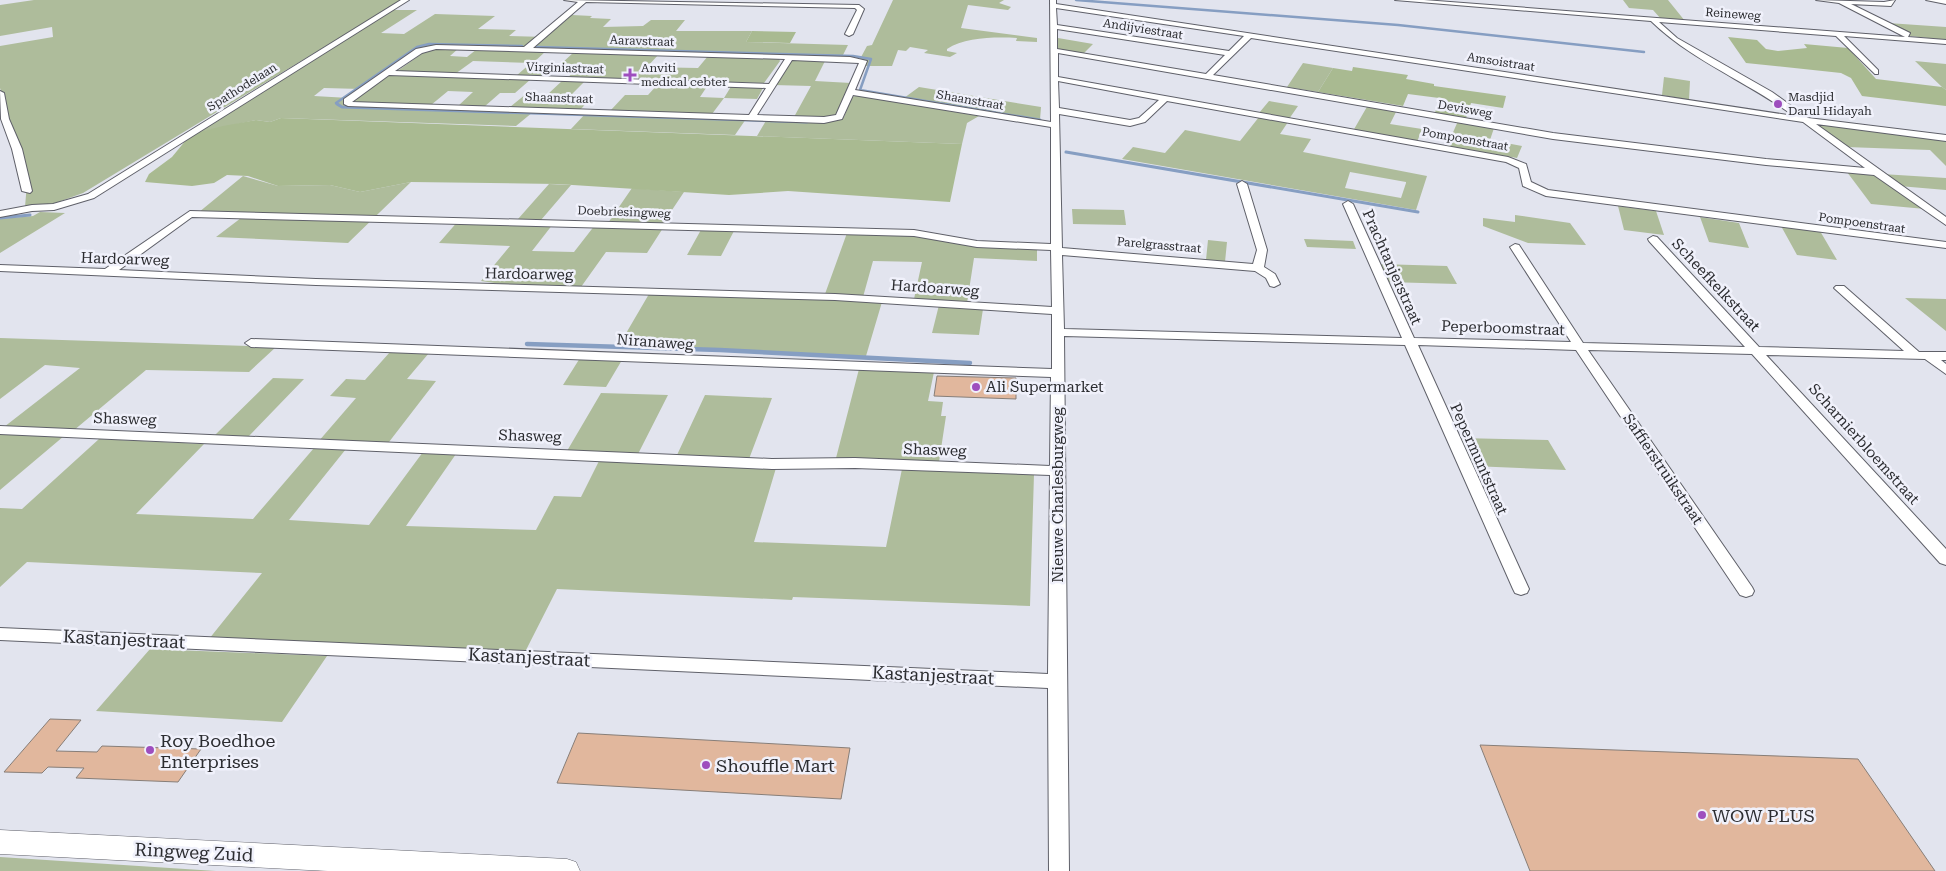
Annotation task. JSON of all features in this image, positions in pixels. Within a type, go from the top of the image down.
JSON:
[{"type":"street","name":"Spathodelaan","points":[[0,214],[32,208],[54,207],[91,196],[406,0]]},
{"type":"street","points":[[567,0],[853,3],[861,9],[849,34]]},
{"type":"street","points":[[527,49],[586,0]]},
{"type":"street","name":"Reineweg","points":[[1398,0],[1836,32],[1946,42]]},
{"type":"street","points":[[1819,0],[1884,4],[1891,4],[1894,2],[1892,0]]},
{"type":"street","points":[[1929,0],[1946,2]]},
{"type":"street","points":[[1840,1],[1910,38]]},
{"type":"street","name":"Nieuwe Charlesburgweg","points":[[1053,2],[1053,110],[1055,125],[1058,311],[1057,680],[1059,871]]},
{"type":"street","name":"Amsoistraat","points":[[1053,2],[1804,120],[1946,138]]},
{"type":"street","points":[[1653,20],[1674,40],[1769,94],[1946,222]]},
{"type":"street","name":"Andijviestraat","points":[[1052,26],[1231,54]]},
{"type":"street","points":[[1836,32],[1875,72]]},
{"type":"street","points":[[1208,77],[1251,34]]},
{"type":"street","name":"Aaravstraat","points":[[425,48],[527,49],[858,60]]},
{"type":"street","name":"Shaanstraat","points":[[425,48],[347,102],[348,104],[835,119],[839,117],[851,92],[863,61],[858,60]]},
{"type":"street","name":"Devisweg","points":[[1053,50],[1553,136],[1775,163],[1876,172]]},
{"type":"street","points":[[752,117],[790,57]]},
{"type":"street","name":"Virginiastraat","points":[[387,73],[772,86]]},
{"type":"street","name":"Pompoenstraat","points":[[1053,78],[1508,160],[1523,166],[1526,184],[1546,193],[1946,245]]},
{"type":"street","name":"Shaanstraat","points":[[851,92],[1055,125]]},
{"type":"street","points":[[0,93],[5,119],[17,149],[27,191]]},
{"type":"street","points":[[1053,110],[1130,123],[1142,120],[1165,98]]},
{"type":"street","points":[[1242,184],[1262,250],[1258,268],[1271,276],[1274,284]]},
{"type":"street","name":"Prachtanjerstraat","points":[[1348,204],[1408,342]]},
{"type":"street","name":"Doebriesingweg","points":[[106,274],[190,214],[509,220],[904,232],[977,244],[1057,249]]},
{"type":"street","name":"Scheefkelkstraat","points":[[1653,239],[1757,352]]},
{"type":"street","name":"Saffierstruikstraat","points":[[1515,247],[1580,347],[1746,591]]},
{"type":"street","name":"Parelgrasstraat","points":[[1057,249],[1258,268]]},
{"type":"street","name":"Hardoarweg","points":[[0,268],[106,274],[489,288],[835,297],[1058,311]]},
{"type":"street","points":[[1840,288],[1923,356],[1946,370]]},
{"type":"street","name":"Peperboomstraat","points":[[1058,332],[1946,356]]},
{"type":"street","name":"Pepermuntstraat","points":[[1408,342],[1521,589]]},
{"type":"street","name":"Niranaweg","points":[[251,343],[1058,372]]},
{"type":"street","name":"Scharnierbloemstraat","points":[[1757,352],[1946,559]]},
{"type":"street","name":"Shasweg","points":[[0,430],[772,464],[855,463],[1058,471]]},
{"type":"street","name":"Kastanjestraat","points":[[0,634],[1057,680]]},
{"type":"street","name":"Ringweg Zuid","points":[[0,842],[567,871]]},
{"type":"green space","points":[[34,0],[402,0],[83,193],[50,205],[25,207],[27,183],[0,88],[0,46],[53,37],[52,27],[0,36],[0,5]]},
{"type":"green space","points":[[893,0],[1004,0],[999,3],[1011,7],[1008,10],[968,5],[961,28],[1037,38],[1037,42],[1016,41],[1017,38],[971,40],[947,49],[947,51],[957,53],[950,57],[924,53],[928,50],[910,47],[906,51],[898,50],[892,66],[866,66],[866,61],[860,59],[867,46],[872,45]]},
{"type":"green space","points":[[1623,0],[1668,0],[1685,21],[1661,19],[1653,10],[1629,8]]},
{"type":"green space","points":[[392,10],[417,10],[381,33],[404,34],[435,14],[495,16],[478,29],[516,30],[509,36],[546,37],[572,15],[611,19],[603,27],[643,26],[651,20],[685,20],[676,31],[752,31],[746,42],[848,45],[842,57],[434,45],[418,49],[361,89],[324,88],[314,96],[349,98],[344,101],[346,105],[533,112],[516,126],[281,118],[270,122],[256,120],[191,134]]},
{"type":"green space","points":[[1888,23],[1946,27],[1946,40],[1910,36]]},
{"type":"green space","points":[[752,31],[796,32],[790,43],[746,42]]},
{"type":"green space","points":[[1728,37],[1757,40],[1766,49],[1778,51],[1807,48],[1804,44],[1848,48],[1876,79],[1942,87],[1946,90],[1946,106],[1862,96],[1851,78],[1841,73],[1746,63]]},
{"type":"green space","points":[[1058,38],[1093,44],[1083,54],[1058,50]]},
{"type":"green space","points":[[430,48],[459,48],[450,56],[467,57],[477,49],[546,51],[533,63],[557,64],[542,77],[516,76],[531,63],[473,61],[455,74],[396,72]]},
{"type":"green space","points":[[574,52],[659,54],[647,67],[698,68],[708,56],[779,59],[780,61],[764,83],[567,78],[582,65],[561,64]]},
{"type":"green space","points":[[826,59],[815,81],[851,83],[836,115],[832,118],[794,117],[811,86],[773,85],[788,60]]},
{"type":"green space","points":[[1915,61],[1946,64],[1946,90],[1942,87]]},
{"type":"green space","points":[[1303,63],[1333,68],[1318,92],[1287,87]]},
{"type":"green space","points":[[1353,67],[1408,75],[1406,79],[1434,84],[1434,86],[1506,96],[1503,108],[1471,103],[1466,118],[1435,113],[1439,98],[1408,94],[1403,106],[1318,92],[1333,68],[1352,71]]},
{"type":"green space","points":[[396,74],[531,79],[515,93],[500,93],[484,107],[458,106],[473,92],[448,91],[431,105],[353,102],[385,77]]},
{"type":"green space","points":[[1664,77],[1690,81],[1689,100],[1662,95]]},
{"type":"green space","points":[[563,80],[585,81],[570,96],[593,96],[580,110],[510,107],[526,94],[548,94]]},
{"type":"green space","points":[[659,83],[708,85],[700,97],[724,98],[712,114],[610,111],[625,95],[648,95]]},
{"type":"green space","points":[[732,85],[763,88],[757,99],[724,98]]},
{"type":"green space","points":[[919,87],[1041,107],[1040,120],[904,98]]},
{"type":"green space","points":[[852,97],[979,116],[967,123],[962,144],[757,136],[767,119],[836,121],[844,117]]},
{"type":"green space","points":[[1269,101],[1298,106],[1289,119],[1259,113]]},
{"type":"green space","points":[[1368,105],[1397,110],[1390,124],[1422,129],[1417,142],[1353,131]]},
{"type":"green space","points":[[586,113],[746,119],[735,135],[571,129]]},
{"type":"green space","points":[[1259,117],[1288,122],[1280,134],[1311,139],[1303,152],[1427,176],[1416,210],[1122,159],[1133,147],[1165,153],[1185,130],[1240,141]],"holes":[[[1350,172],[1406,182],[1401,198],[1345,188]]]},
{"type":"green space","points":[[281,118],[962,144],[950,202],[788,191],[729,195],[557,184],[411,182],[360,192],[330,185],[278,186],[248,176],[227,175],[214,183],[192,186],[145,182],[149,174],[172,157],[191,134],[256,120],[270,122]]},
{"type":"green space","points":[[1458,121],[1494,128],[1490,140],[1522,146],[1517,158],[1447,146]]},
{"type":"green space","points":[[1814,122],[1946,139],[1946,166],[1930,150],[1846,147],[1814,125]]},
{"type":"green space","points":[[1847,172],[1877,176],[1925,209],[1871,204]]},
{"type":"green space","points":[[1882,174],[1946,178],[1946,190],[1899,186]]},
{"type":"green space","points":[[243,176],[278,186],[330,185],[360,192],[411,182],[348,243],[216,237],[241,218],[193,217]]},
{"type":"green space","points":[[549,184],[571,185],[541,220],[518,219]]},
{"type":"green space","points":[[632,188],[684,192],[662,225],[608,223]]},
{"type":"green space","points":[[1618,206],[1656,211],[1664,235],[1624,230]]},
{"type":"green space","points":[[1072,209],[1124,210],[1126,225],[1073,224]]},
{"type":"green space","points":[[40,212],[65,213],[0,253],[0,219],[33,216]]},
{"type":"green space","points":[[1515,215],[1570,223],[1586,245],[1528,243],[1483,226],[1483,218],[1515,222]]},
{"type":"green space","points":[[1700,217],[1739,223],[1749,248],[1709,242]]},
{"type":"green space","points":[[459,220],[553,224],[532,251],[574,252],[595,225],[663,228],[647,253],[606,252],[581,287],[522,287],[481,281],[510,246],[439,243]]},
{"type":"green space","points":[[1781,226],[1820,231],[1837,260],[1797,255]]},
{"type":"green space","points":[[702,228],[735,229],[721,256],[687,255]]},
{"type":"green space","points":[[847,233],[917,235],[1037,248],[1037,261],[974,258],[967,303],[914,299],[922,262],[873,261],[863,297],[825,294]]},
{"type":"green space","points":[[1304,239],[1353,241],[1356,249],[1307,247]]},
{"type":"green space","points":[[1208,240],[1227,242],[1225,262],[1206,260]]},
{"type":"green space","points":[[1379,264],[1447,266],[1457,284],[1387,282]]},
{"type":"green space","points":[[649,294],[882,302],[866,356],[618,347]]},
{"type":"green space","points":[[1905,298],[1946,299],[1946,331]]},
{"type":"green space","points":[[939,305],[983,309],[979,335],[932,333]]},
{"type":"green space","points":[[0,338],[276,347],[249,372],[146,370],[73,431],[4,427],[80,368],[45,365],[0,399]]},
{"type":"green space","points":[[390,352],[429,353],[407,379],[436,381],[389,442],[318,442],[356,398],[330,396],[346,379],[365,380]]},
{"type":"green space","points":[[580,358],[622,360],[606,387],[563,385]]},
{"type":"green space","points":[[859,369],[934,372],[928,401],[943,402],[941,416],[946,416],[939,462],[836,458]]},
{"type":"green space","points":[[273,378],[304,379],[248,437],[215,435]]},
{"type":"green space","points":[[601,393],[668,395],[638,454],[567,451]]},
{"type":"green space","points":[[705,395],[772,398],[749,459],[677,455]]},
{"type":"green space","points":[[0,433],[64,436],[0,490]]},
{"type":"green space","points":[[1459,438],[1548,440],[1566,470],[1472,466]]},
{"type":"green space","points":[[99,439],[204,444],[136,514],[253,519],[314,448],[346,449],[289,520],[369,525],[423,452],[456,454],[406,526],[536,530],[554,496],[581,497],[600,459],[776,468],[754,542],[886,547],[902,469],[1034,474],[1030,606],[793,597],[792,600],[557,589],[525,652],[209,639],[262,573],[27,562],[0,587],[0,508],[22,509]]},
{"type":"green space","points":[[150,649],[327,656],[282,722],[96,711]]},
{"type":"green space","points":[[0,857],[216,871],[0,871]]},
{"type":"building","name":"Ali Supermarket","points":[[937,376],[1016,378],[1016,399],[934,396]]},
{"type":"building","name":"Roy Boedhoe Enterprises","points":[[50,719],[81,720],[56,751],[97,752],[102,746],[201,749],[178,782],[76,778],[84,768],[48,767],[42,773],[4,772]]},
{"type":"building","name":"Shouffle Mart","points":[[578,733],[850,748],[841,799],[557,783]]},
{"type":"building","name":"WOW PLUS","points":[[1480,745],[1858,759],[1935,871],[1530,871]]},
{"type":"waterway","points":[[1076,0],[1398,25],[1644,52]]},
{"type":"waterway","points":[[339,105],[336,103],[417,47],[429,44],[522,46]]},
{"type":"waterway","points":[[537,47],[853,56],[871,59],[860,90],[949,105]]},
{"type":"waterway","points":[[337,104],[342,107],[807,122]]},
{"type":"waterway","points":[[942,104],[1040,120]]},
{"type":"waterway","points":[[1066,152],[1418,212]]},
{"type":"waterway","points":[[0,218],[30,215]]},
{"type":"waterway","points":[[527,344],[720,350],[970,363]]},
{"type":"place","name":"Anviti medical cebter","points":[[630,75]]},
{"type":"place","name":"Masdjid Darul Hidayah","points":[[1778,104]]},
{"type":"place","name":"Ali Supermarket","points":[[976,387]]},
{"type":"place","name":"Roy Boedhoe Enterprises","points":[[150,750]]},
{"type":"place","name":"Shouffle Mart","points":[[706,765]]},
{"type":"place","name":"WOW PLUS","points":[[1702,815]]}]
